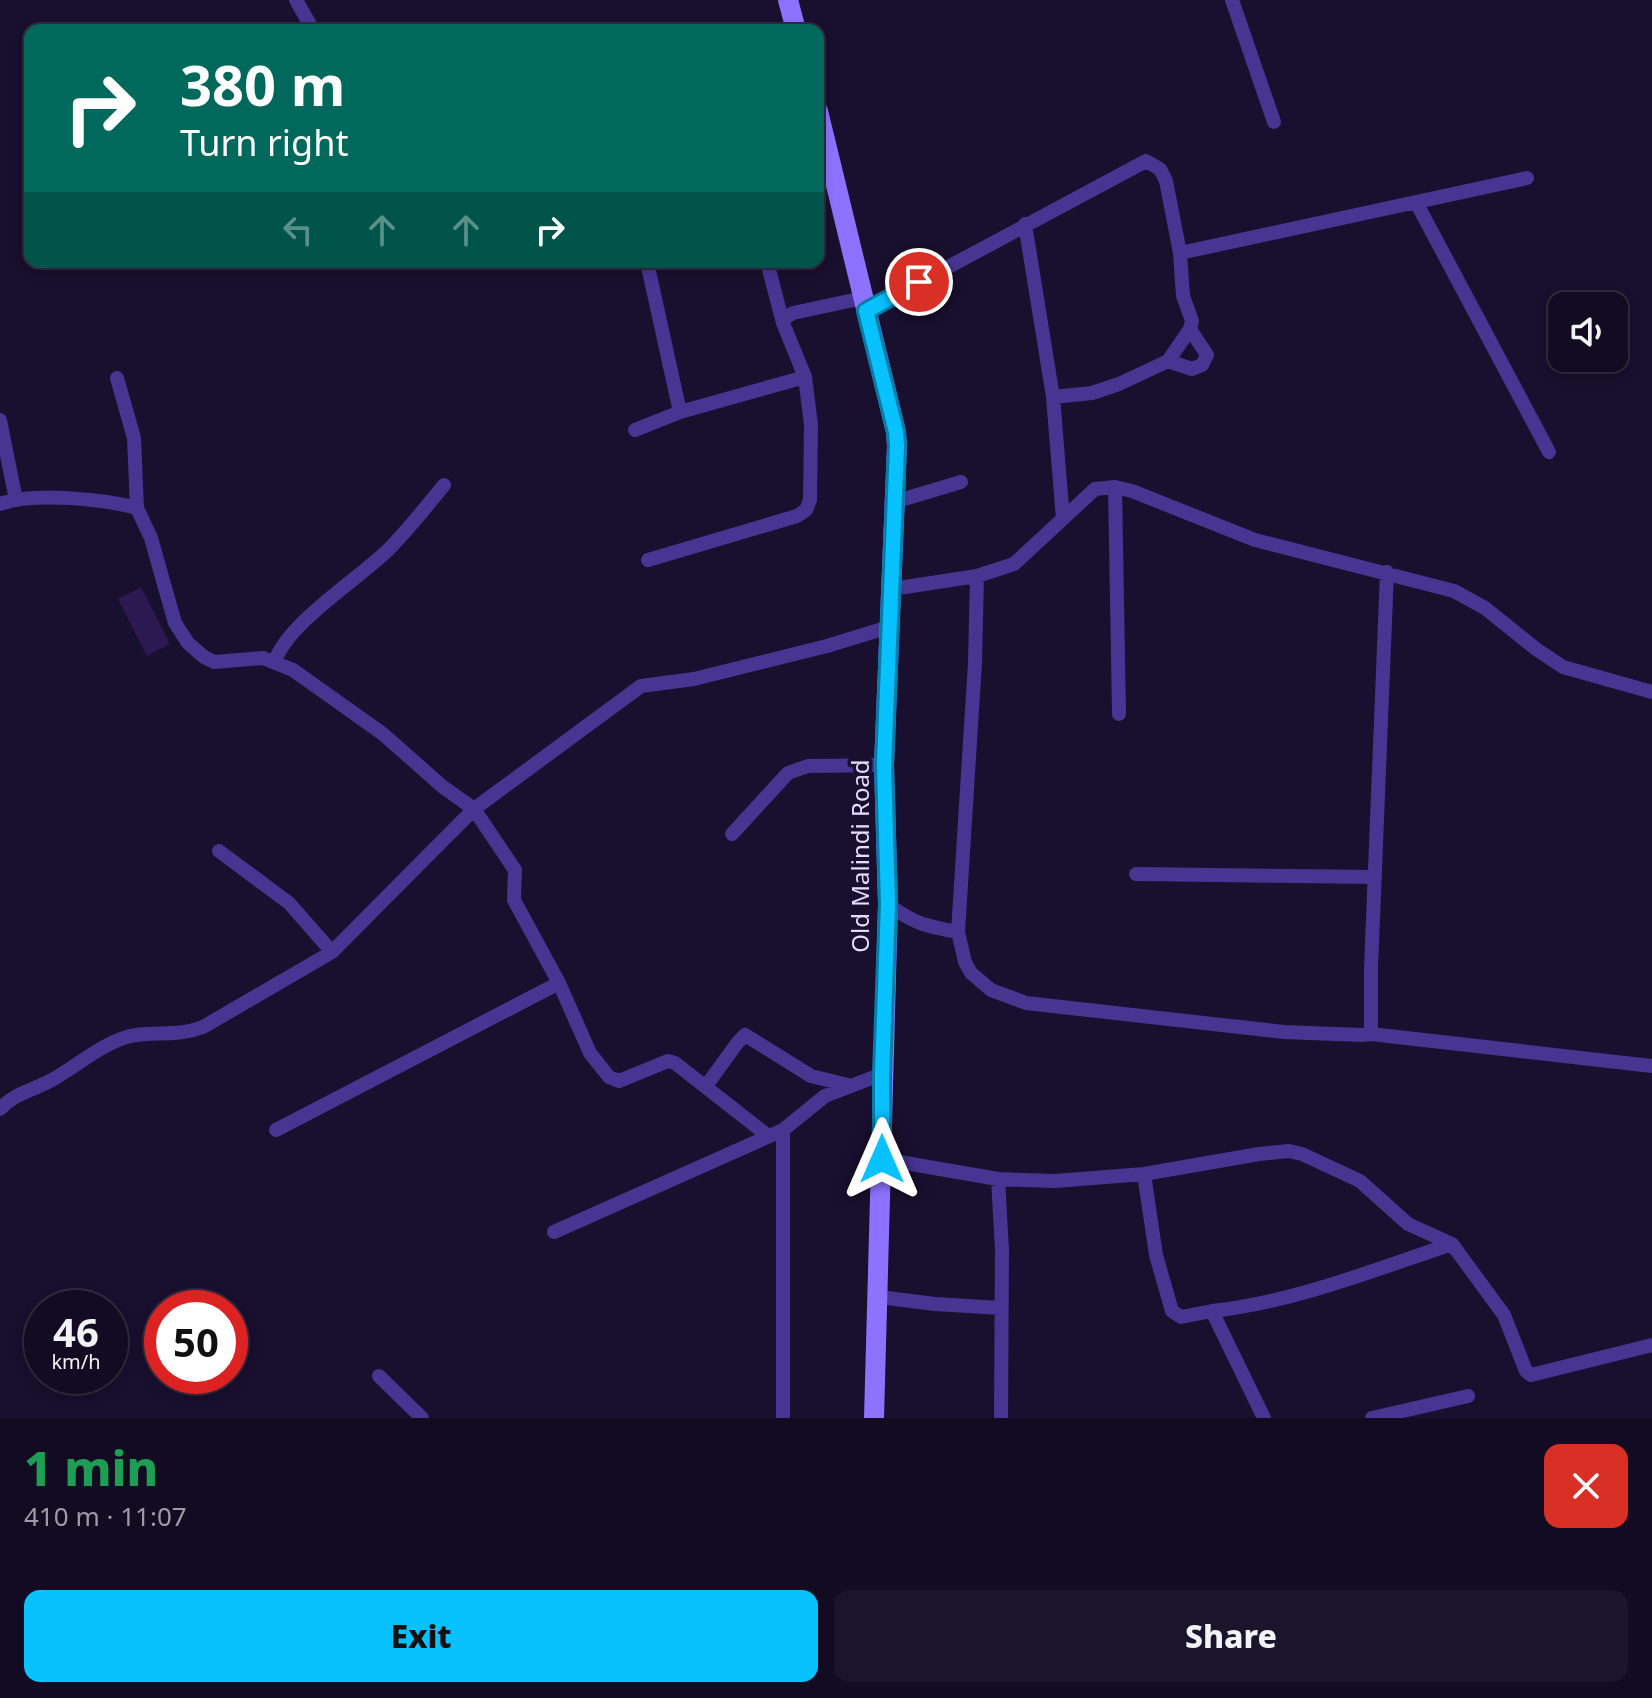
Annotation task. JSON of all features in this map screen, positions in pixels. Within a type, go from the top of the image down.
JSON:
[{"type":"main road","points":[[788,0],[794,24]]},
{"type":"main road","name":"Old Malindi Road","points":[[824,136],[896,432],[884,765],[888,904],[874,1418]]},
{"type":"street","points":[[296,0],[310,24]]},
{"type":"street","points":[[1232,0],[1274,122]]},
{"type":"street","points":[[783,323],[793,313],[864,304],[1146,161],[1160,169],[1166,181],[1180,253],[1183,296],[1192,321],[1190,329],[1168,361],[1092,393],[1053,397]]},
{"type":"street","points":[[1180,253],[1527,178]]},
{"type":"street","points":[[1416,202],[1549,452]]},
{"type":"street","points":[[1025,224],[1053,397],[1063,519]]},
{"type":"street","points":[[648,268],[680,412]]},
{"type":"street","points":[[648,560],[797,516],[806,510],[810,500],[811,425],[805,377],[783,323],[769,268]]},
{"type":"street","points":[[1168,361],[1192,369],[1202,365],[1207,355],[1190,329]]},
{"type":"street","points":[[635,430],[680,412],[805,377]]},
{"type":"street","points":[[117,378],[134,438],[137,508],[151,538],[175,623],[188,643],[214,662],[263,658],[275,661],[319,686],[474,809],[515,870],[514,900],[559,983],[590,1053],[614,1081],[668,1061],[706,1086],[767,1135]]},
{"type":"street","points":[[0,420],[16,500]]},
{"type":"street","points":[[894,502],[961,482]]},
{"type":"street","points":[[275,661],[292,634],[390,548],[444,485]]},
{"type":"street","points":[[1115,487],[1119,714]]},
{"type":"street","points":[[892,589],[977,576],[1014,564],[1095,489],[1115,487],[1255,540],[1454,591],[1485,608],[1563,667],[1652,692]]},
{"type":"street","points":[[0,504],[16,500],[90,499],[137,508]]},
{"type":"street","points":[[1371,1034],[1387,572]]},
{"type":"street","points":[[977,576],[975,663],[958,932],[971,973],[991,990],[1026,1003],[1284,1032],[1371,1034],[1652,1066]]},
{"type":"street","points":[[0,1109],[11,1098],[129,1037],[183,1035],[203,1027],[332,952],[474,809],[641,686],[694,679],[889,627]]},
{"type":"street","points":[[732,834],[788,773],[808,766],[884,765]]},
{"type":"street","points":[[219,851],[289,903],[332,952]]},
{"type":"street","points":[[1136,874],[1375,877]]},
{"type":"street","points":[[888,904],[909,920],[958,932]]},
{"type":"street","points":[[276,1130],[559,983]]},
{"type":"street","points":[[706,1086],[745,1035],[811,1076],[848,1085]]},
{"type":"street","points":[[554,1232],[783,1130],[806,1110],[848,1085],[882,1074]]},
{"type":"street","points":[[783,1130],[783,1418]]},
{"type":"street","points":[[882,1159],[998,1179],[1055,1181],[1144,1174],[1289,1151],[1345,1172],[1360,1181],[1413,1227],[1452,1244],[1504,1315],[1526,1371],[1531,1375],[1652,1345]]},
{"type":"street","points":[[1144,1174],[1156,1255],[1172,1311],[1181,1317],[1242,1308],[1362,1275],[1452,1244]]},
{"type":"street","points":[[998,1179],[1002,1250],[1001,1418]]},
{"type":"street","points":[[879,1297],[1001,1308]]},
{"type":"street","points":[[1212,1311],[1264,1418]]},
{"type":"street","points":[[379,1376],[422,1418]]},
{"type":"street","points":[[1372,1418],[1468,1396]]},
{"type":"building","points":[[141,587],[170,644],[147,656],[118,599]]},
{"type":"route","points":[[882,1159],[888,904],[884,765],[897,446],[866,311],[919,282]]}]
